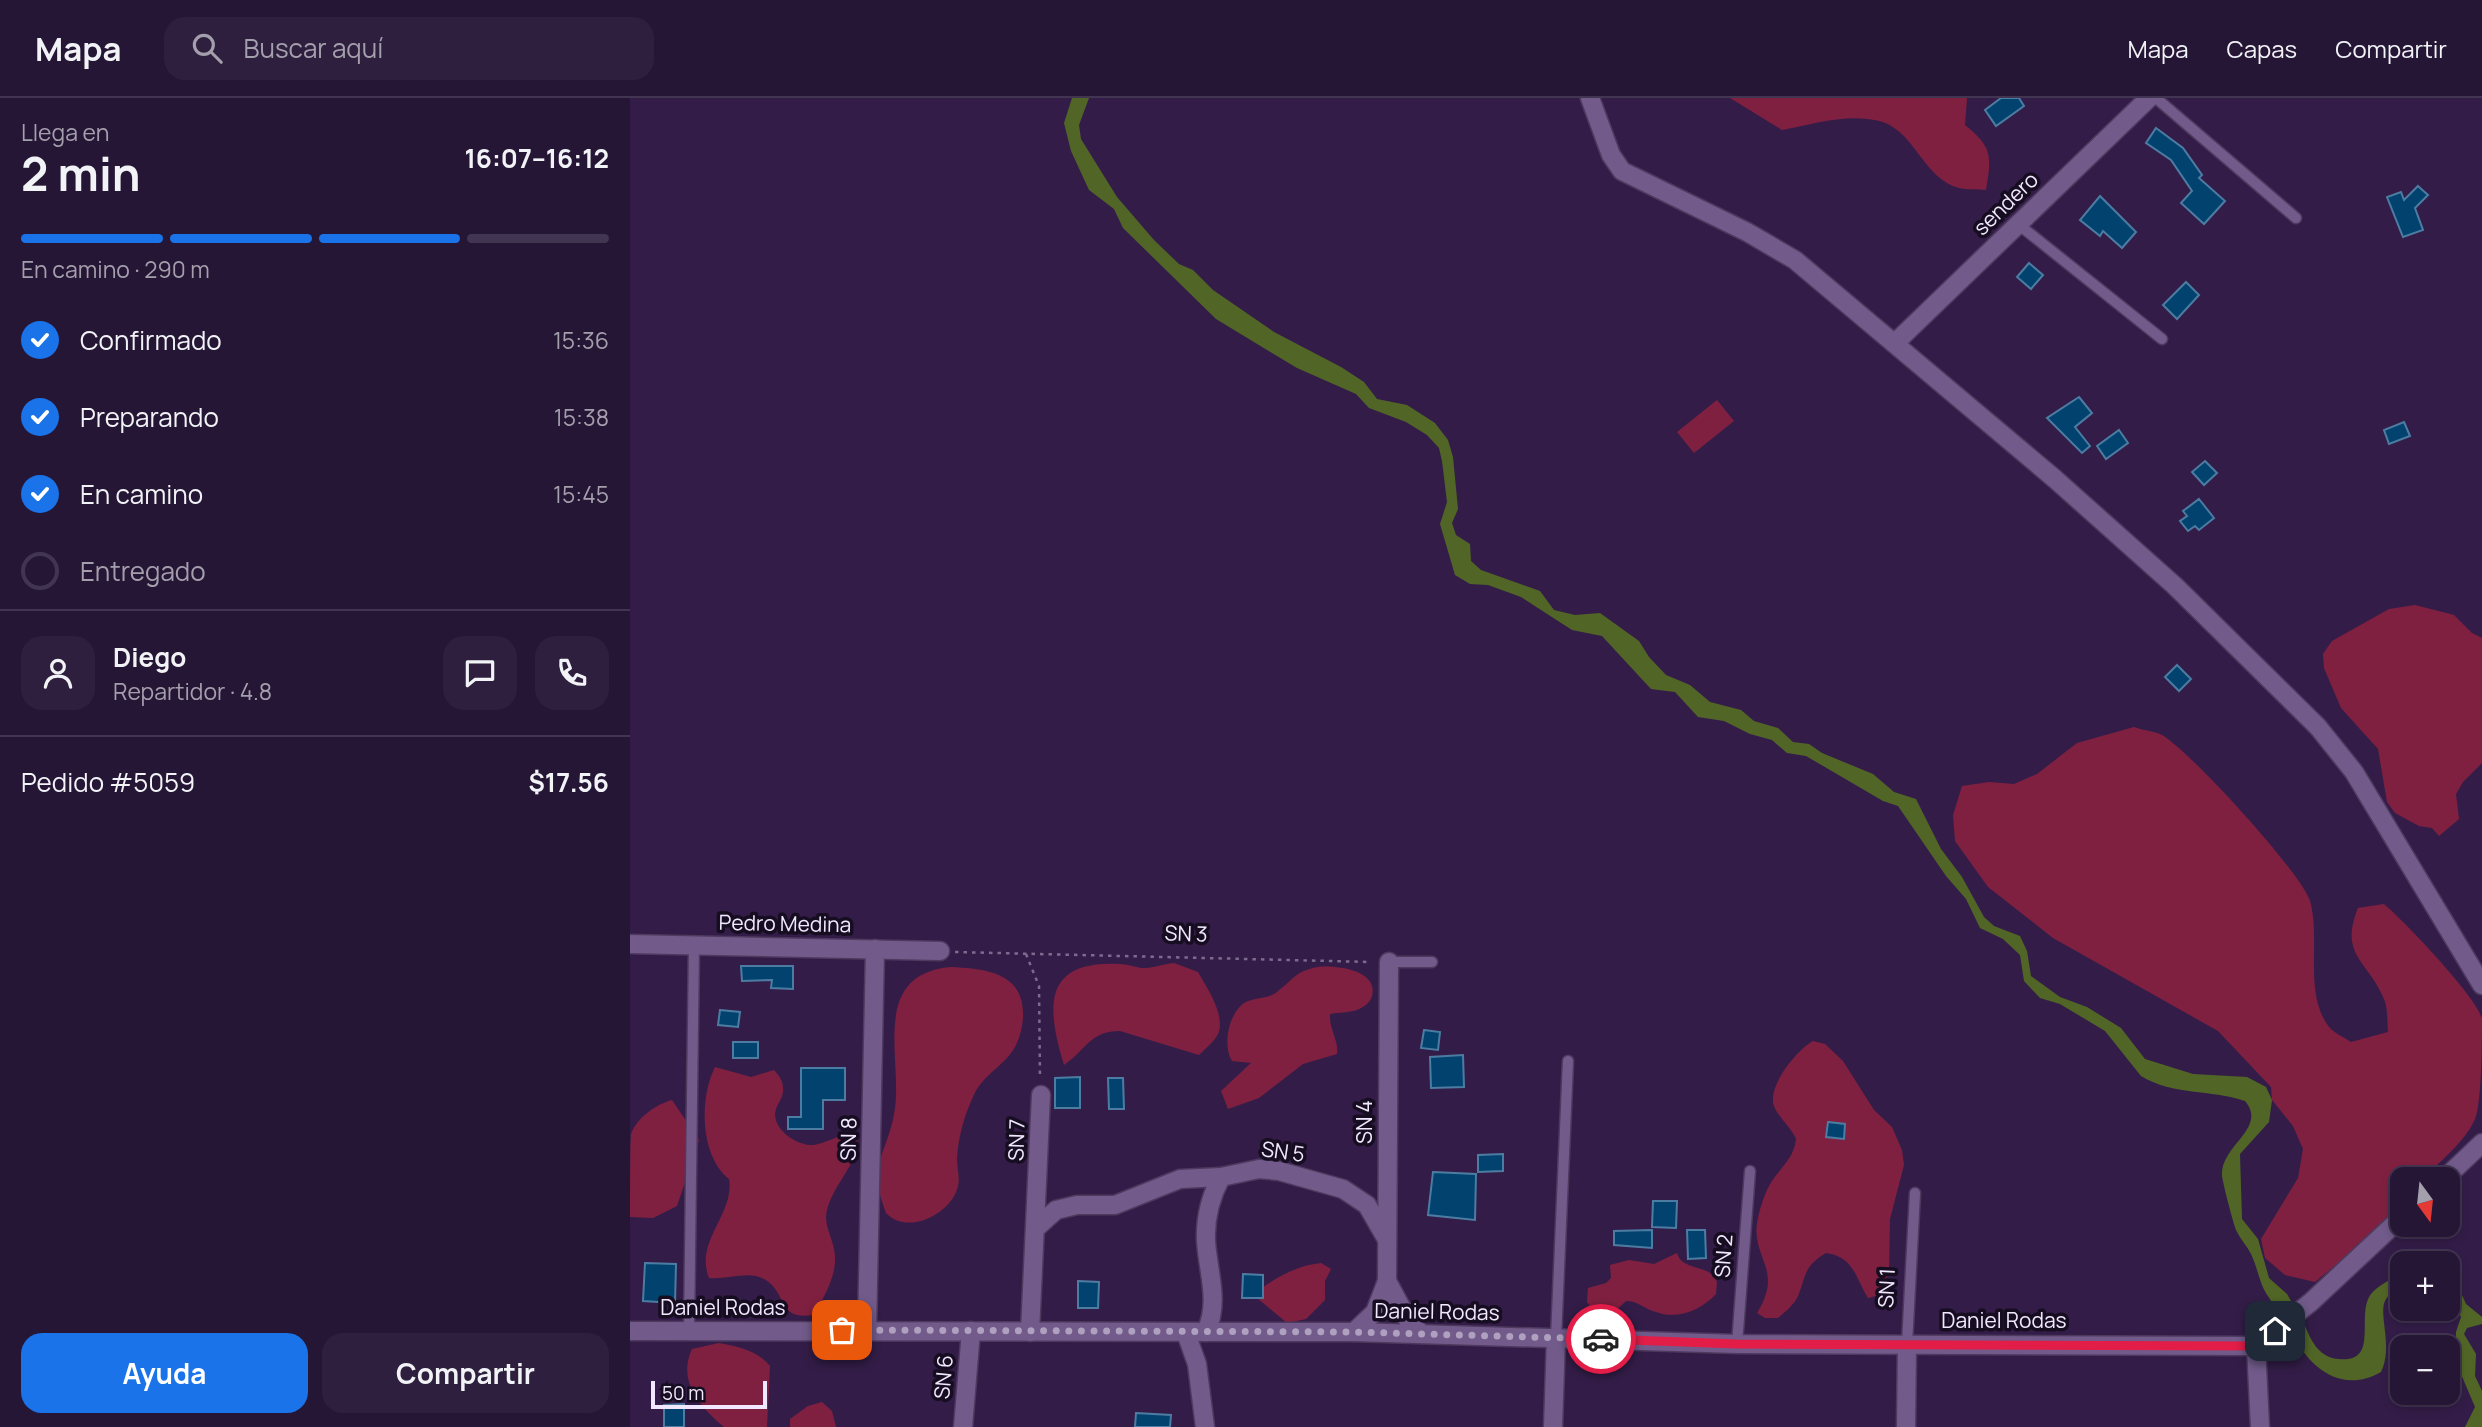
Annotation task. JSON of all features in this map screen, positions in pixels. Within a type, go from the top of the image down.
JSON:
[{"type":"street","points":[[1590,98],[1611,155],[1622,171],[1747,232],[1795,260],[1895,343],[2175,586],[2318,727],[2354,772],[2482,985]]},
{"type":"street","name":"sendero","points":[[1895,343],[2149,98]]},
{"type":"street","name":"Pedro Medina","points":[[630,944],[940,951]]},
{"type":"street","name":"SN 8","points":[[867,1330],[875,949]]},
{"type":"street","name":"SN 4","points":[[1354,1332],[1375,1312],[1387,1281],[1389,962]]},
{"type":"street","name":"SN 7","points":[[1030,1332],[1041,1095]]},
{"type":"street","points":[[2457,1167],[2482,1143]]},
{"type":"street","name":"SN 5","points":[[1036,1228],[1056,1210],[1077,1205],[1115,1205],[1180,1179],[1221,1177],[1259,1169],[1279,1171],[1343,1189],[1367,1205],[1388,1241]]},
{"type":"street","points":[[1206,1332],[1214,1314],[1206,1223],[1213,1191],[1221,1177]]},
{"type":"street","points":[[2260,1427],[2250,1346],[2275,1331],[2311,1302],[2390,1228]]},
{"type":"street","name":"SN 4","points":[[1387,1281],[1409,1322],[1422,1334]]},
{"type":"street","name":"Daniel Rodas","points":[[630,1331],[1354,1332],[1737,1344],[2250,1346]]},
{"type":"street","name":"SN 6","points":[[963,1427],[971,1331]]},
{"type":"street","points":[[1186,1333],[1197,1364],[1205,1427]]},
{"type":"street","points":[[1553,1427],[1556,1338]]},
{"type":"street","name":"SN 1","points":[[1906,1427],[1907,1344]]},
{"type":"lane","points":[[2156,98],[2296,218]]},
{"type":"lane","points":[[2018,224],[2162,339]]},
{"type":"lane","points":[[689,1331],[694,945]]},
{"type":"lane","points":[[1389,962],[1432,962]]},
{"type":"lane","points":[[1556,1338],[1568,1061]]},
{"type":"lane","name":"SN 2","points":[[1737,1344],[1750,1171]]},
{"type":"lane","name":"SN 1","points":[[1907,1344],[1915,1193]]},
{"type":"path","name":"SN 3","points":[[940,951],[1389,962]]},
{"type":"path","name":"SN 7","points":[[1026,953],[1039,986],[1041,1095]]},
{"type":"shaded area","points":[[1072,98],[1089,98],[1079,125],[1081,139],[1117,197],[1179,264],[1193,270],[1213,290],[1274,332],[1364,382],[1377,399],[1407,405],[1435,423],[1448,440],[1453,457],[1458,509],[1452,523],[1456,535],[1470,544],[1471,561],[1481,570],[1540,591],[1554,610],[1575,615],[1600,613],[1639,641],[1649,657],[1666,675],[1690,685],[1710,702],[1741,710],[1754,721],[1778,728],[1793,742],[1809,744],[1822,753],[1873,774],[1894,792],[1916,799],[1941,849],[1962,877],[1984,917],[1994,926],[2020,936],[2027,951],[2031,976],[2060,997],[2087,1007],[2121,1028],[2145,1059],[2193,1074],[2247,1077],[2266,1087],[2272,1100],[2269,1122],[2240,1154],[2242,1219],[2258,1239],[2269,1278],[2287,1294],[2294,1306],[2280,1317],[2264,1289],[2251,1254],[2237,1232],[2226,1194],[2222,1175],[2224,1164],[2251,1120],[2251,1111],[2245,1101],[2166,1087],[2141,1076],[2105,1031],[2060,1004],[2040,998],[2024,981],[2020,955],[2003,939],[1980,928],[1966,899],[1946,876],[1898,806],[1883,801],[1806,756],[1787,753],[1772,740],[1750,734],[1724,721],[1698,717],[1675,692],[1651,689],[1602,636],[1572,630],[1521,597],[1488,585],[1470,584],[1455,575],[1440,524],[1447,502],[1439,448],[1427,435],[1406,422],[1369,408],[1356,394],[1297,368],[1216,319],[1123,228],[1114,209],[1089,190],[1071,151],[1064,123]]},
{"type":"shaded area","points":[[1730,98],[1967,98],[1965,125],[1981,140],[1988,153],[1986,190],[1962,189],[1947,183],[1937,176],[1904,136],[1883,122],[1845,119],[1782,130]]},
{"type":"shaded area","points":[[1717,400],[1734,421],[1694,453],[1677,432]]},
{"type":"shaded area","points":[[2415,605],[2454,615],[2472,633],[2482,638],[2482,763],[2463,782],[2456,794],[2459,819],[2439,836],[2432,828],[2419,826],[2395,813],[2387,802],[2378,749],[2341,708],[2324,668],[2323,654],[2332,641],[2389,609]]},
{"type":"shaded area","points":[[2134,727],[2160,734],[2193,762],[2242,812],[2287,866],[2310,901],[2314,932],[2314,982],[2321,1013],[2331,1029],[2351,1042],[2388,1032],[2384,999],[2353,947],[2352,937],[2358,908],[2384,904],[2453,976],[2482,1018],[2479,1099],[2471,1127],[2435,1167],[2390,1167],[2390,1216],[2358,1247],[2315,1282],[2285,1275],[2265,1258],[2261,1239],[2298,1178],[2303,1149],[2293,1126],[2272,1100],[2271,1087],[2218,1031],[2053,938],[1988,887],[1955,841],[1953,815],[1962,786],[1989,782],[2014,784],[2037,774],[2077,743]]},
{"type":"shaded area","points":[[1174,963],[1198,972],[1218,1010],[1220,1027],[1212,1043],[1199,1055],[1120,1031],[1110,1032],[1089,1042],[1064,1065],[1054,1024],[1054,1006],[1056,991],[1064,979],[1076,970],[1095,965],[1123,964],[1150,968]]},
{"type":"shaded area","points":[[951,967],[991,972],[1011,983],[1018,991],[1022,1003],[1022,1027],[1011,1053],[976,1090],[970,1104],[959,1143],[959,1183],[954,1196],[938,1213],[928,1219],[916,1222],[895,1220],[886,1213],[880,1196],[878,1169],[895,1108],[895,1021],[900,1001],[909,985],[926,973]]},
{"type":"shaded area","points":[[1318,967],[1354,971],[1369,980],[1372,987],[1372,996],[1364,1006],[1354,1011],[1330,1014],[1337,1054],[1303,1064],[1259,1098],[1228,1109],[1221,1091],[1251,1063],[1232,1061],[1229,1054],[1229,1029],[1235,1013],[1246,1002],[1273,994],[1299,973]]},
{"type":"shaded area","points":[[1813,1041],[1825,1044],[1843,1061],[1874,1110],[1892,1127],[1902,1150],[1904,1165],[1890,1219],[1889,1271],[1880,1295],[1868,1298],[1848,1263],[1826,1253],[1809,1267],[1792,1305],[1778,1318],[1765,1318],[1757,1313],[1765,1298],[1768,1275],[1759,1246],[1757,1223],[1767,1190],[1790,1157],[1796,1139],[1776,1110],[1773,1098],[1785,1069],[1799,1052]]},
{"type":"shaded area","points":[[715,1067],[751,1077],[774,1070],[783,1089],[775,1114],[776,1120],[783,1132],[794,1140],[814,1145],[850,1133],[859,1143],[828,1207],[826,1221],[834,1249],[835,1266],[830,1283],[814,1315],[802,1316],[788,1310],[777,1291],[758,1276],[709,1278],[707,1252],[729,1192],[729,1179],[712,1156],[705,1126],[706,1095]]},
{"type":"shaded area","points":[[672,1100],[699,1140],[677,1206],[653,1218],[630,1217],[631,1134],[648,1112]]},
{"type":"shaded area","points":[[1677,1253],[1684,1263],[1708,1272],[1717,1282],[1716,1294],[1696,1309],[1681,1314],[1664,1314],[1626,1301],[1606,1320],[1604,1311],[1591,1308],[1587,1302],[1588,1288],[1606,1283],[1611,1278],[1610,1265],[1629,1260],[1654,1264]]},
{"type":"shaded area","points":[[1321,1263],[1331,1269],[1325,1281],[1325,1300],[1306,1319],[1287,1323],[1257,1298],[1257,1292],[1279,1277],[1304,1266]]},
{"type":"shaded area","points":[[2390,1280],[2390,1295],[2386,1299],[2383,1312],[2386,1352],[2381,1372],[2352,1380],[2327,1374],[2307,1356],[2291,1331],[2303,1321],[2315,1346],[2325,1355],[2351,1359],[2359,1354],[2363,1346],[2367,1303],[2371,1294]]},
{"type":"shaded area","points":[[2460,1290],[2466,1304],[2482,1317],[2482,1324],[2467,1328],[2464,1334],[2476,1354],[2475,1376],[2482,1391],[2482,1427],[2465,1427],[2475,1407],[2460,1372],[2460,1335],[2456,1335],[2461,1317]]},
{"type":"shaded area","points":[[719,1343],[753,1353],[770,1366],[767,1427],[724,1427],[699,1402],[693,1392],[687,1372],[692,1349]]},
{"type":"shaded area","points":[[822,1402],[832,1411],[836,1427],[790,1427],[790,1419],[808,1406]]},
{"type":"building","points":[[2001,98],[2019,98],[2024,106],[1996,126],[1985,110]]},
{"type":"building","points":[[2156,128],[2183,148],[2202,175],[2199,178],[2225,201],[2204,224],[2181,203],[2192,191],[2171,160],[2146,143]]},
{"type":"building","points":[[2418,186],[2428,195],[2415,208],[2423,230],[2403,237],[2387,197],[2401,192],[2404,200]]},
{"type":"building","points":[[2100,196],[2136,232],[2122,248],[2103,231],[2100,236],[2080,220]]},
{"type":"building","points":[[2029,263],[2043,275],[2031,289],[2017,277]]},
{"type":"building","points":[[2186,282],[2199,295],[2177,319],[2163,305]]},
{"type":"building","points":[[2079,397],[2092,413],[2075,427],[2090,446],[2082,453],[2047,418]]},
{"type":"building","points":[[2404,422],[2410,436],[2389,444],[2384,430]]},
{"type":"building","points":[[2119,430],[2128,443],[2106,459],[2097,446]]},
{"type":"building","points":[[2205,461],[2217,473],[2204,485],[2192,472]]},
{"type":"building","points":[[2199,499],[2214,518],[2199,530],[2195,526],[2188,531],[2180,521],[2187,516],[2183,511]]},
{"type":"building","points":[[2177,665],[2191,679],[2179,691],[2165,677]]},
{"type":"building","points":[[741,966],[793,966],[793,989],[771,988],[772,980],[742,981]]},
{"type":"building","points":[[720,1010],[740,1012],[738,1027],[718,1025]]},
{"type":"building","points":[[1424,1030],[1440,1032],[1438,1050],[1421,1048]]},
{"type":"building","points":[[733,1042],[758,1042],[758,1058],[733,1058]]},
{"type":"building","points":[[1463,1055],[1464,1087],[1431,1088],[1430,1057]]},
{"type":"building","points":[[801,1068],[845,1068],[845,1100],[823,1100],[823,1129],[788,1129],[788,1117],[801,1117]]},
{"type":"building","points":[[1080,1077],[1080,1108],[1055,1108],[1055,1078]]},
{"type":"building","points":[[1108,1078],[1123,1078],[1124,1109],[1109,1109]]},
{"type":"building","points":[[1828,1122],[1845,1124],[1844,1139],[1826,1137]]},
{"type":"building","points":[[1503,1154],[1503,1171],[1478,1172],[1478,1155]]},
{"type":"building","points":[[1433,1172],[1476,1174],[1475,1220],[1428,1215]]},
{"type":"building","points":[[1653,1201],[1677,1201],[1676,1228],[1652,1227]]},
{"type":"building","points":[[1652,1230],[1652,1248],[1614,1245],[1614,1231]]},
{"type":"building","points":[[1687,1230],[1705,1230],[1706,1258],[1688,1259]]},
{"type":"building","points":[[645,1263],[676,1264],[675,1303],[643,1301]]},
{"type":"building","points":[[1243,1274],[1263,1275],[1263,1298],[1242,1298]]},
{"type":"building","points":[[1078,1281],[1099,1282],[1098,1308],[1078,1308]]},
{"type":"building","points":[[684,1404],[684,1427],[664,1427],[664,1405]]},
{"type":"building","points":[[1136,1413],[1171,1415],[1170,1427],[1135,1427]]},
{"type":"way so far","points":[[842,1330],[1354,1332],[1601,1339]]},
{"type":"route","points":[[1601,1339],[1737,1344],[2256,1346],[2275,1331]]}]
